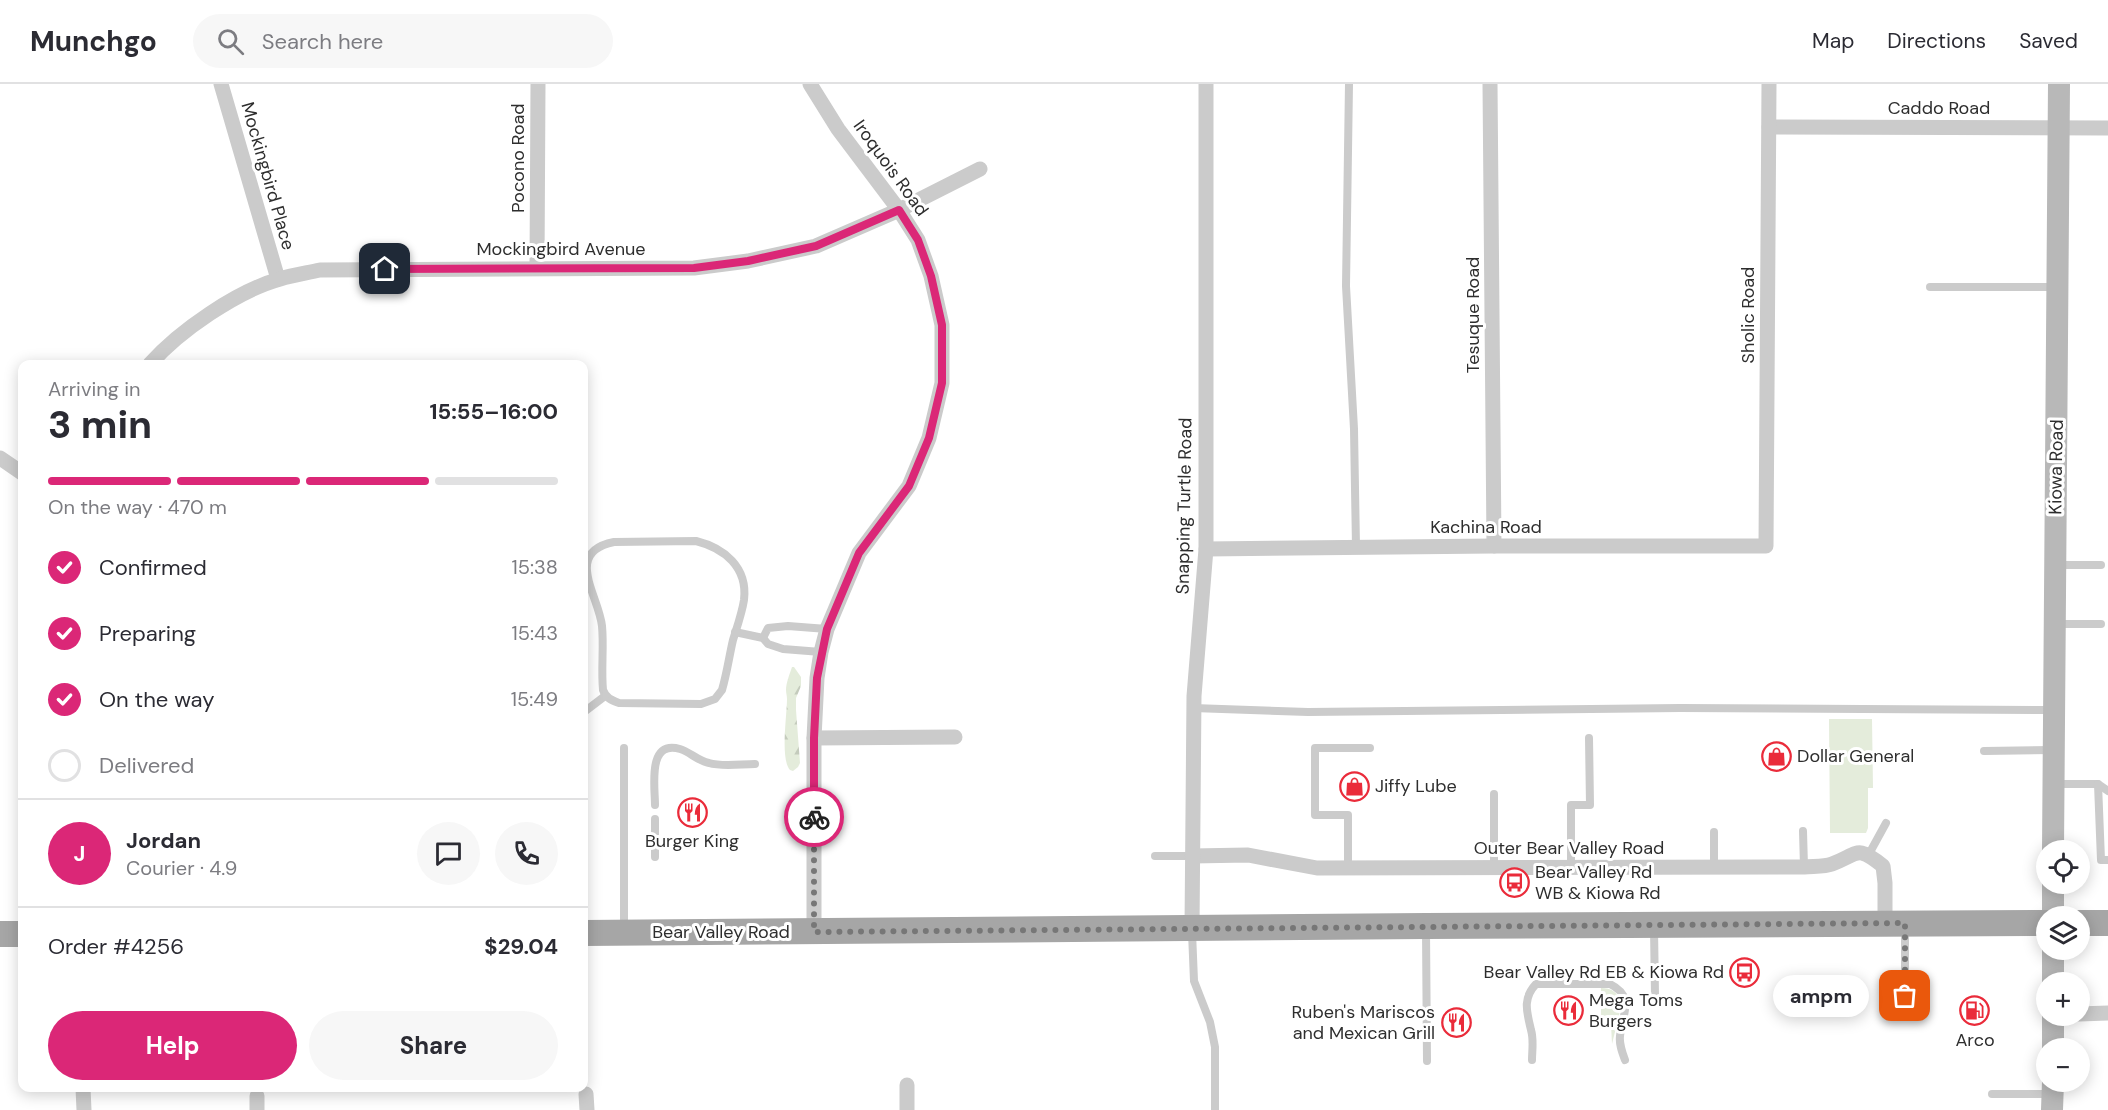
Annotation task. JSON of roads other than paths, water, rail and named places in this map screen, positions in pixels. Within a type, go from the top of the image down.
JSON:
[{"type":"main road","name":"Bear Valley Road","points":[[588,933],[2036,923]]},
{"type":"main road","points":[[2090,923],[2108,923]]},
{"type":"main road","points":[[0,934],[18,934]]},
{"type":"street","name":"Mockingbird Place","points":[[221,84],[278,279]]},
{"type":"street","name":"Pocono Road","points":[[537,267],[538,84]]},
{"type":"street","name":"Iroquois Road","points":[[810,84],[838,129],[899,210],[918,240],[931,276],[942,325],[942,383],[929,438],[909,486],[859,553],[827,629],[821,652],[817,678],[814,738],[814,932]]},
{"type":"street","name":"Snapping Turtle Road","points":[[1192,928],[1193,708],[1206,549],[1206,84]]},
{"type":"street","name":"Tesuque Road","points":[[1490,84],[1494,546]]},
{"type":"street","name":"Sholic Road","points":[[1766,546],[1769,84]]},
{"type":"street","name":"Kiowa Road","points":[[2053,840],[2059,84]]},
{"type":"street","name":"Caddo Road","points":[[1769,127],[2108,128]]},
{"type":"street","name":"Mockingbird Avenue","points":[[155,360],[227,302],[278,279],[320,270],[537,267],[694,268],[748,261],[816,246],[899,210],[980,169]]},
{"type":"street","points":[[0,458],[18,469]]},
{"type":"street","name":"Kachina Road","points":[[1206,549],[1766,546]]},
{"type":"street","points":[[814,738],[955,737]]},
{"type":"street","name":"Outer Bear Valley Road","points":[[1192,856],[1248,855],[1317,868],[1571,868],[1804,867],[1831,864],[1856,853],[1869,854]]},
{"type":"street","points":[[1869,854],[1883,866],[1895,923]]},
{"type":"street","points":[[2090,1014],[2108,1013]]},
{"type":"street","points":[[907,1085],[907,1110]]},
{"type":"street","points":[[83,1092],[84,1110]]},
{"type":"street","points":[[586,1094],[586,1110]]},
{"type":"lane","points":[[1349,84],[1346,286],[1354,429],[1356,547]]},
{"type":"lane","points":[[1930,287],[2058,287]]},
{"type":"lane","points":[[588,561],[593,552],[602,544],[696,541],[719,549],[729,557],[742,582],[744,598],[722,690],[715,699],[701,704],[619,703],[605,696]]},
{"type":"lane","points":[[2055,565],[2101,565]]},
{"type":"lane","points":[[588,582],[601,616],[602,682],[605,696]]},
{"type":"lane","points":[[2055,624],[2101,624]]},
{"type":"lane","points":[[763,638],[768,628],[788,626],[827,629]]},
{"type":"lane","points":[[735,632],[763,638],[768,644],[783,649],[821,652]]},
{"type":"lane","points":[[588,709],[605,696]]},
{"type":"lane","points":[[1193,708],[1308,712],[1670,708],[2054,710]]},
{"type":"lane","points":[[1571,868],[1571,805],[1590,805],[1589,738]]},
{"type":"lane","points":[[624,747],[624,933]]},
{"type":"lane","points":[[655,805],[656,762],[660,752],[664,749],[670,747],[682,749],[710,764],[755,764]]},
{"type":"lane","points":[[1348,868],[1348,815],[1315,815],[1315,748],[1370,747]]},
{"type":"lane","points":[[1984,751],[2054,750]]},
{"type":"lane","points":[[2054,784],[2098,784],[2108,791]]},
{"type":"lane","points":[[2098,784],[2101,860],[2108,860]]},
{"type":"lane","points":[[1494,794],[1494,868]]},
{"type":"lane","points":[[655,819],[655,857]]},
{"type":"lane","points":[[1869,854],[1886,823]]},
{"type":"lane","points":[[1803,831],[1804,867]]},
{"type":"lane","points":[[1714,832],[1714,867]]},
{"type":"lane","points":[[1155,856],[1192,856]]},
{"type":"lane","points":[[1889,996],[1905,996],[1895,923]]},
{"type":"lane","points":[[1654,925],[1656,996]]},
{"type":"lane","points":[[1426,926],[1427,1061]]},
{"type":"lane","points":[[1192,928],[1194,981],[1210,1022],[1215,1047],[1215,1110]]},
{"type":"lane","points":[[1532,1060],[1532,1034],[1526,1014],[1526,1005],[1529,992],[1536,984],[1610,984],[1623,994],[1626,1005],[1620,1037],[1625,1060]]},
{"type":"lane","points":[[1992,1094],[2053,1095]]},
{"type":"place","name":"Dollar General","points":[[1776,756]]},
{"type":"place","name":"Jiffy Lube","points":[[1354,786]]},
{"type":"place","name":"Burger King","points":[[692,812]]},
{"type":"place","name":"Bear Valley Rd WB & Kiowa Rd","points":[[1514,882]]},
{"type":"place","name":"Bear Valley Rd EB & Kiowa Rd","points":[[1745,972]]},
{"type":"place","name":"ampm","points":[[1905,996]]},
{"type":"place","name":"Mega Toms Burgers","points":[[1568,1010]]},
{"type":"place","name":"Arco","points":[[1975,1011]]},
{"type":"place","name":"Ruben's Mariscos and Mexican Grill","points":[[1456,1022]]}]
